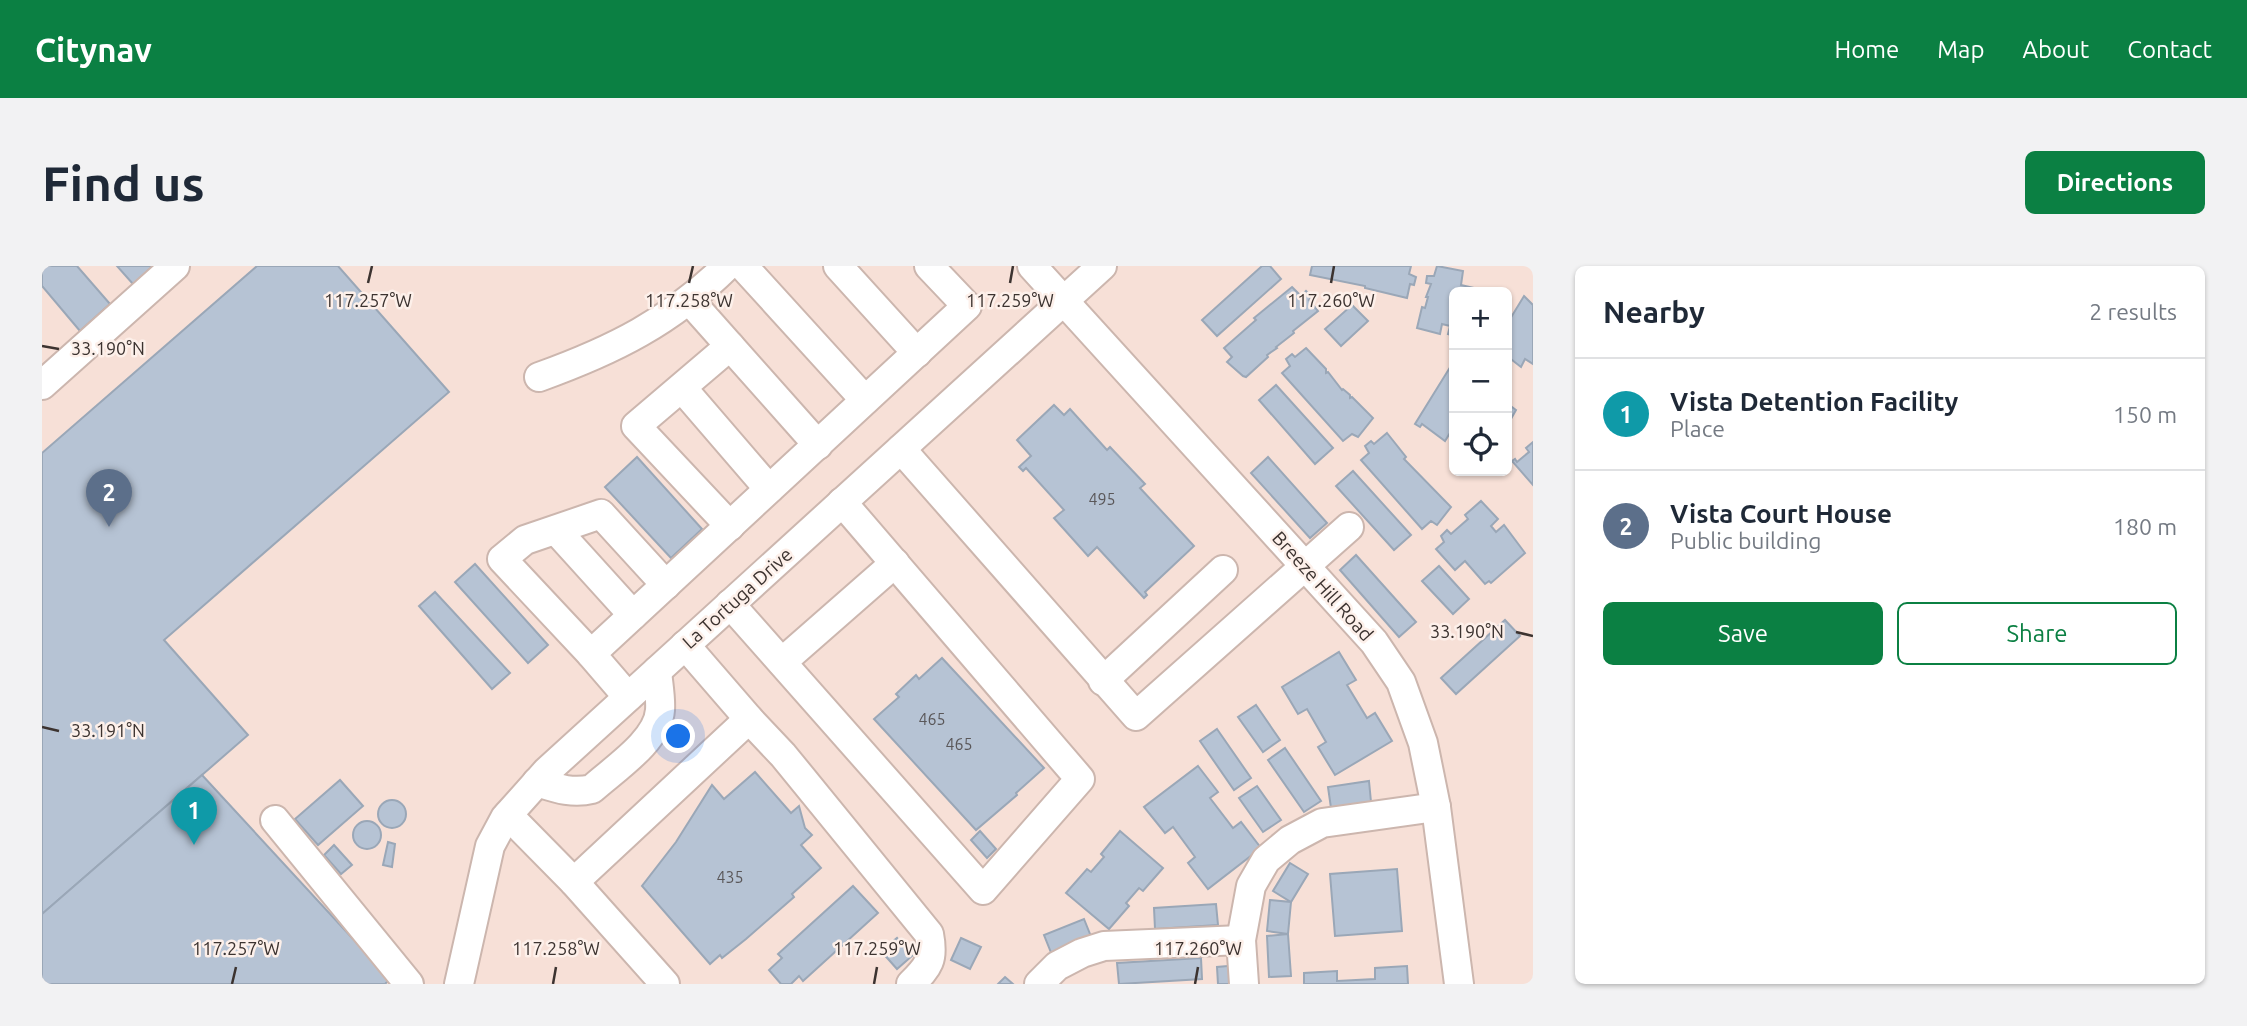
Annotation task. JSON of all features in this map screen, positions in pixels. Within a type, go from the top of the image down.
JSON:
[{"type":"street","points":[[42,385],[175,266]]},
{"type":"street","points":[[540,377],[588,359],[646,330],[690,301],[727,266]]},
{"type":"street","points":[[743,266],[865,400]]},
{"type":"street","points":[[838,266],[917,353]]},
{"type":"street","points":[[591,654],[967,306],[929,266]]},
{"type":"street","name":"Breeze Hill Road","points":[[1032,266],[1307,566],[1374,642],[1401,682],[1423,743],[1436,807],[1459,984]]},
{"type":"street","name":"La Tortuga Drive","points":[[459,984],[490,846],[508,815],[537,782],[1102,266]]},
{"type":"street","points":[[690,301],[818,445]]},
{"type":"street","points":[[730,346],[636,426],[730,526]]},
{"type":"street","points":[[682,388],[769,489]]},
{"type":"street","points":[[901,449],[1136,716],[1349,527]]},
{"type":"street","points":[[730,604],[983,890],[1080,779],[842,502]]},
{"type":"street","points":[[628,697],[502,559],[525,540],[601,514],[666,584]]},
{"type":"street","points":[[556,530],[634,615]]},
{"type":"street","points":[[782,662],[895,563]]},
{"type":"street","points":[[1103,681],[1223,570]]},
{"type":"street","points":[[685,645],[783,755],[929,934],[931,958],[927,969],[911,984]]},
{"type":"street","points":[[537,782],[564,790],[580,792],[592,789],[648,739],[656,726],[660,710],[657,671]]},
{"type":"street","points":[[575,882],[749,719]]},
{"type":"street","points":[[1244,984],[1241,940],[1251,886],[1266,860],[1290,840],[1322,823],[1436,807]]},
{"type":"street","points":[[508,815],[575,882],[665,984]]},
{"type":"street","points":[[275,820],[409,984]]},
{"type":"street","points":[[1040,984],[1058,965],[1104,946],[1241,940]]},
{"type":"building","points":[[42,266],[77,266],[110,304],[80,331],[42,286]]},
{"type":"building","points":[[117,266],[153,266],[133,284]]},
{"type":"building","points":[[257,266],[338,266],[449,392],[164,640],[248,735],[42,914],[42,453]]},
{"type":"building","points":[[1262,266],[1270,266],[1281,279],[1217,336],[1202,320]]},
{"type":"building","points":[[1312,266],[1411,266],[1409,274],[1416,277],[1414,285],[1410,284],[1407,298],[1310,275]]},
{"type":"building","points":[[1437,266],[1463,271],[1461,285],[1470,287],[1449,287],[1449,326],[1442,324],[1440,334],[1417,328],[1431,284],[1426,283],[1427,276],[1434,276]]},
{"type":"building","points":[[1292,287],[1301,296],[1306,291],[1318,311],[1293,331],[1294,333],[1246,377],[1243,376],[1227,362],[1232,357],[1224,348],[1256,320],[1254,318]]},
{"type":"building","points":[[1524,296],[1533,305],[1533,364],[1525,359],[1521,367],[1512,360],[1512,316]]},
{"type":"building","points":[[1352,305],[1368,321],[1341,346],[1325,329]]},
{"type":"building","points":[[1306,348],[1342,390],[1373,418],[1358,437],[1352,434],[1343,441],[1282,373],[1290,366],[1286,359],[1292,354],[1295,357]]},
{"type":"building","points":[[1449,369],[1449,435],[1445,441],[1422,424],[1420,427],[1415,424]]},
{"type":"building","points":[[1276,385],[1333,448],[1315,464],[1259,400]]},
{"type":"building","points":[[1054,405],[1064,415],[1070,409],[1107,450],[1110,447],[1145,484],[1140,488],[1194,546],[1145,592],[1147,595],[1144,598],[1097,547],[1088,556],[1054,518],[1064,510],[1026,468],[1023,471],[1019,467],[1031,456],[1017,440]]},
{"type":"building","points":[[1387,433],[1406,457],[1404,459],[1451,507],[1437,525],[1431,521],[1422,529],[1361,460],[1369,453],[1365,446],[1371,441],[1374,444]]},
{"type":"building","points":[[1533,442],[1533,485],[1512,461],[1515,459],[1517,462],[1529,452],[1526,448]]},
{"type":"building","points":[[637,457],[702,529],[671,558],[605,487]]},
{"type":"building","points":[[1268,457],[1327,523],[1310,538],[1251,473]]},
{"type":"building","points":[[1353,471],[1411,535],[1394,550],[1336,486]]},
{"type":"building","points":[[1481,501],[1498,519],[1491,526],[1496,532],[1504,525],[1525,553],[1491,583],[1489,581],[1485,584],[1465,561],[1455,570],[1436,549],[1444,542],[1441,536],[1447,530],[1451,534],[1468,519],[1465,515]]},
{"type":"building","points":[[1356,555],[1416,622],[1399,637],[1340,570]]},
{"type":"building","points":[[475,564],[548,645],[528,663],[455,582]]},
{"type":"building","points":[[1439,566],[1469,599],[1453,614],[1422,581]]},
{"type":"building","points":[[435,592],[510,673],[492,689],[419,606]]},
{"type":"building","points":[[1505,620],[1520,636],[1456,694],[1441,678]]},
{"type":"building","points":[[1339,652],[1356,680],[1347,685],[1367,718],[1375,713],[1392,741],[1335,775],[1318,747],[1326,742],[1307,709],[1298,714],[1282,687]]},
{"type":"building","points":[[942,658],[1044,768],[976,830],[874,719],[899,697],[896,694],[916,675],[919,679]]},
{"type":"building","points":[[1256,705],[1280,740],[1263,752],[1238,717]]},
{"type":"building","points":[[1217,729],[1251,778],[1234,790],[1200,741]]},
{"type":"building","points":[[1285,748],[1321,801],[1304,812],[1268,760]]},
{"type":"building","points":[[1198,766],[1218,792],[1210,798],[1233,828],[1241,822],[1261,848],[1208,889],[1188,863],[1195,857],[1173,827],[1165,833],[1144,807]]},
{"type":"building","points":[[755,772],[791,813],[799,806],[805,828],[812,835],[801,845],[821,868],[792,894],[794,897],[746,939],[710,964],[642,886],[676,842],[712,785],[724,799]]},
{"type":"building","points":[[202,775],[390,979],[385,984],[42,984],[42,914]]},
{"type":"building","points":[[340,780],[363,806],[318,845],[295,819]]},
{"type":"building","points":[[1369,781],[1371,802],[1331,808],[1328,787]]},
{"type":"building","points":[[1257,786],[1281,820],[1263,832],[1239,798]]},
{"type":"building","points":[[392,800],[402,804],[406,814],[402,824],[392,828],[382,824],[378,814],[382,804]]},
{"type":"building","points":[[367,821],[377,825],[381,835],[377,845],[367,849],[357,845],[353,835],[357,825]]},
{"type":"building","points":[[980,831],[996,849],[987,858],[971,840]]},
{"type":"building","points":[[1120,831],[1163,868],[1143,891],[1139,888],[1126,903],[1129,906],[1109,929],[1066,893],[1087,869],[1091,872],[1104,857],[1101,854]]},
{"type":"building","points":[[388,842],[395,844],[392,867],[383,865]]},
{"type":"building","points":[[334,845],[352,865],[341,874],[324,855]]},
{"type":"building","points":[[1290,863],[1308,874],[1291,902],[1273,891]]},
{"type":"building","points":[[1397,869],[1402,931],[1335,936],[1330,874]]},
{"type":"building","points":[[853,886],[878,913],[803,981],[799,976],[791,984],[781,984],[769,970],[782,958],[778,954]]},
{"type":"building","points":[[1270,900],[1291,902],[1288,934],[1267,931]]},
{"type":"building","points":[[1216,904],[1218,925],[1155,929],[1154,908]]},
{"type":"building","points":[[1084,919],[1092,939],[1052,955],[1044,935]]},
{"type":"building","points":[[1288,934],[1291,976],[1269,977],[1267,936]]},
{"type":"building","points":[[897,938],[912,956],[897,969],[881,951]]},
{"type":"building","points":[[961,938],[981,947],[970,969],[951,960]]},
{"type":"building","points":[[1201,958],[1202,979],[1119,984],[1117,963]]},
{"type":"building","points":[[1239,965],[1240,984],[1218,984],[1217,967]]},
{"type":"building","points":[[1407,966],[1408,984],[1304,984],[1304,973],[1337,971],[1337,981],[1375,979],[1375,968]]},
{"type":"building","points":[[1005,977],[1013,984],[998,984]]},
{"type":"place","name":"Vista Court House","points":[[109,527]]},
{"type":"place","name":"Vista Detention Facility","points":[[194,845]]}]
